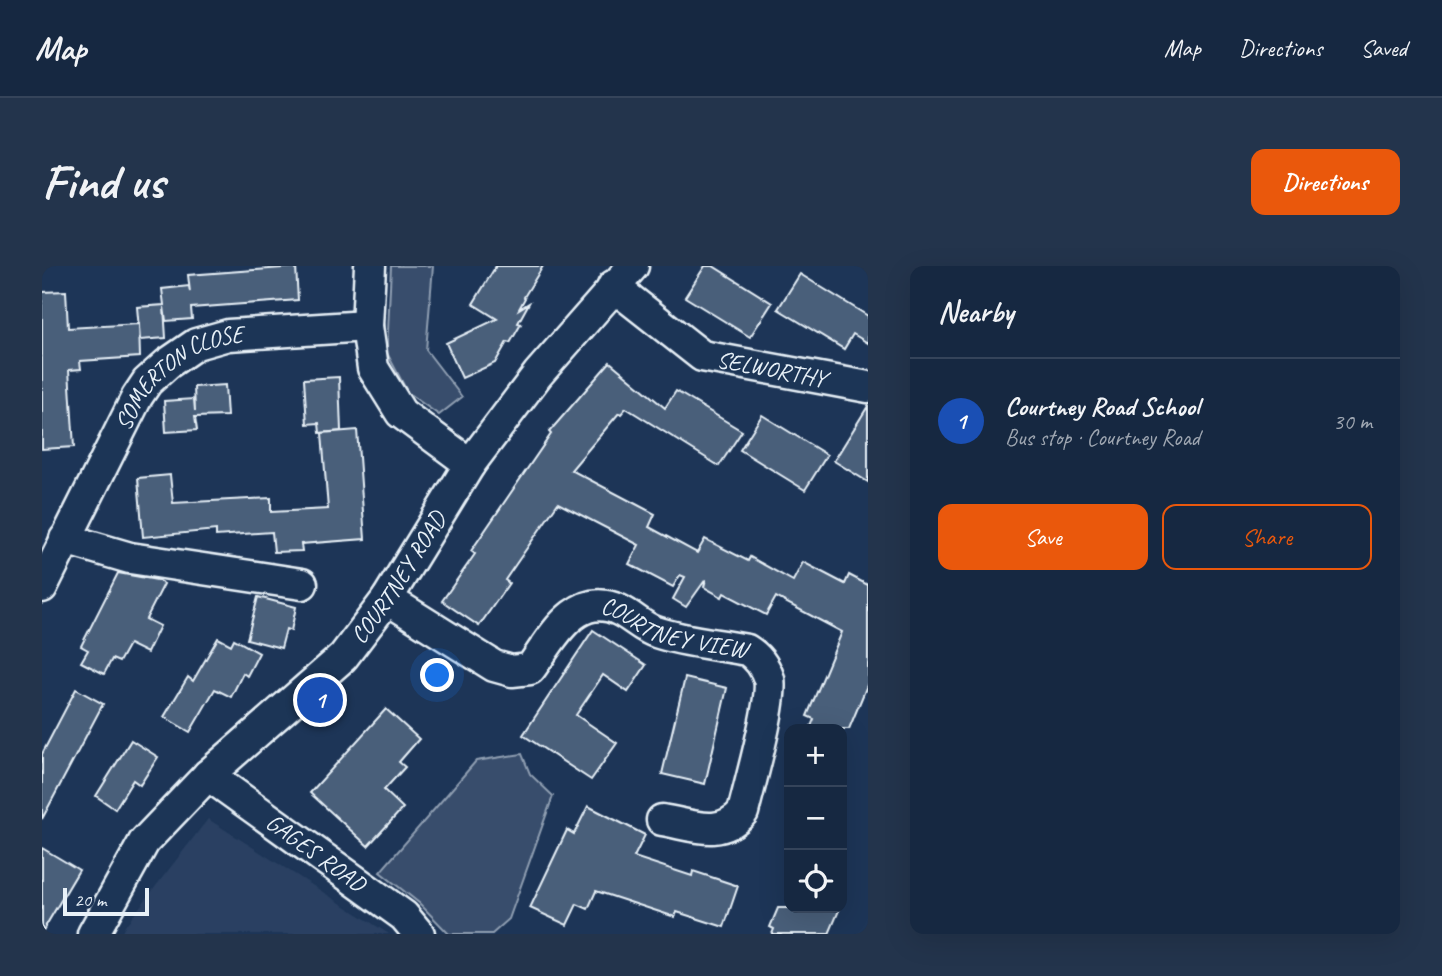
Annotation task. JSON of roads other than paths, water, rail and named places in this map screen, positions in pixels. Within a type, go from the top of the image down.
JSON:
[{"type":"street","points":[[370,266],[367,327],[373,368],[401,413],[470,464]]},
{"type":"street","name":"SELWORTHY","points":[[623,276],[702,356],[868,387]]},
{"type":"street","name":"COURTNEY ROAD","points":[[93,934],[144,842],[208,775],[343,657],[387,599],[470,464],[538,374],[623,276]]},
{"type":"street","name":"SOMERTON CLOSE","points":[[42,587],[137,397],[167,364],[195,344],[228,335],[367,327]]},
{"type":"street","points":[[65,539],[130,558],[302,584]]},
{"type":"street","name":"COURTNEY VIEW","points":[[387,599],[494,666],[512,671],[530,669],[566,620],[578,609],[608,605],[623,611],[653,631],[747,650],[757,657],[769,680],[768,703],[743,812],[733,824],[716,829],[662,820]]},
{"type":"street","name":"GAGES ROAD","points":[[208,775],[404,916],[419,934]]},
{"type":"place","name":"Courtney Road School","points":[[320,700]]}]
